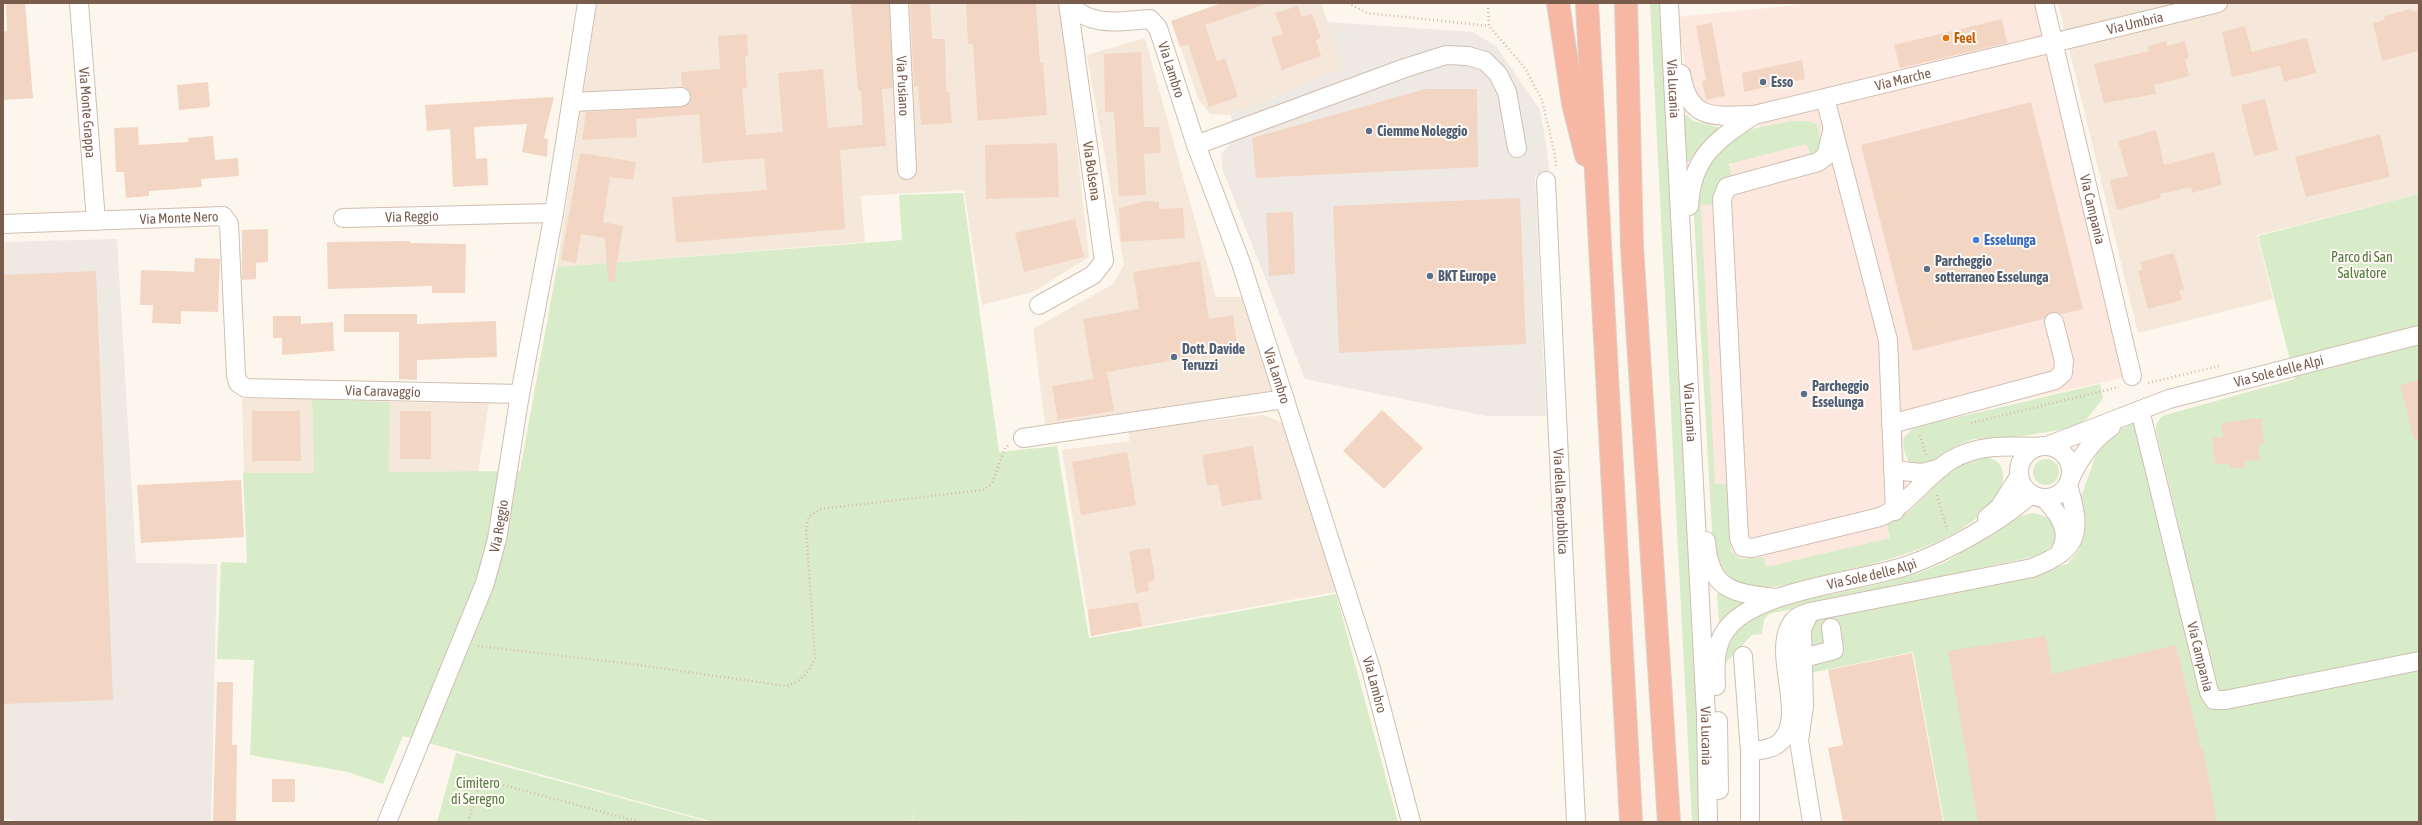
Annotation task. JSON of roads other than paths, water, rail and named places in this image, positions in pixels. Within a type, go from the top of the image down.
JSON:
[{"type":"highway","points":[[1558,3],[1572,103],[1598,198]]},
{"type":"highway","points":[[1587,3],[1631,822]]},
{"type":"highway","points":[[1626,3],[1632,247],[1669,822]]},
{"type":"street","name":"Via Monte Grappa","points":[[79,3],[96,221]]},
{"type":"street","name":"Via Reggio","points":[[387,822],[485,583],[497,539],[520,394],[554,213],[587,3]]},
{"type":"street","name":"Via Pusiano","points":[[899,3],[907,170]]},
{"type":"street","name":"Via Marche","points":[[1669,3],[1684,92],[1692,105],[1705,113],[1718,116],[1754,115],[2052,42]]},
{"type":"street","name":"Via Lucania","points":[[1669,3],[1706,716],[1708,822]]},
{"type":"street","name":"Via Campania","points":[[2044,3],[2130,381]]},
{"type":"street","name":"Via Umbria","points":[[2052,42],[2218,3]]},
{"type":"street","name":"Via Lambro","points":[[1068,4],[1088,19],[1108,22],[1150,19],[1158,28],[1196,145],[1241,263],[1285,399],[1371,669],[1411,822]]},
{"type":"street","name":"Via Bolsena","points":[[1039,305],[1093,275],[1104,261],[1068,4]]},
{"type":"street","points":[[1196,145],[1405,68],[1446,55],[1468,56],[1485,61],[1498,74],[1507,92],[1517,148]]},
{"type":"street","points":[[572,102],[681,97]]},
{"type":"street","points":[[1825,98],[1888,340],[1895,510]]},
{"type":"street","name":"Via Marche","points":[[1687,339],[1694,299],[1689,214],[1690,186],[1699,162],[1712,145],[1754,115]]},
{"type":"street","points":[[1750,752],[1778,744],[1786,734],[1790,720],[1785,637],[1795,619],[1810,612],[2032,568],[2057,558],[2071,543],[2077,526],[2069,481],[2070,464],[2066,457],[2055,448],[1988,447],[1968,452],[1950,461],[1895,510],[1880,518],[1752,548],[1743,547],[1739,538],[1722,199],[1727,187],[1818,162],[1826,156],[1833,128]]},
{"type":"street","name":"Via della Repubblica","points":[[1546,181],[1576,822]]},
{"type":"street","name":"Via Reggio","points":[[343,218],[554,213]]},
{"type":"street","name":"Via Monte Nero","points":[[3,224],[223,216],[229,224],[236,375],[238,383],[246,388]]},
{"type":"street","points":[[1891,424],[2055,380],[2063,373],[2064,361],[2054,322]]},
{"type":"street","name":"Via Sole delle Alpi","points":[[1957,543],[1998,508],[2019,473],[2025,456],[2043,447],[2169,399],[2419,335]]},
{"type":"street","points":[[1687,339],[1699,390],[1707,550],[1713,573],[1722,585],[1737,592],[1776,598]]},
{"type":"street","name":"Via Caravaggio","points":[[246,388],[520,394]]},
{"type":"street","points":[[1023,438],[1285,399]]},
{"type":"street","name":"Via Campania","points":[[2140,410],[2209,692],[2214,700],[2225,700],[2419,661]]},
{"type":"street","name":"Via Sole delle Alpi","points":[[1776,598],[1885,573],[1910,565],[1957,543],[2020,505],[2038,496],[2058,494],[2069,481],[2078,461],[2091,444],[2110,428],[2140,410]]},
{"type":"street","points":[[1968,452],[1991,452],[2004,458],[2019,473],[2026,490],[2038,496],[2058,512],[2064,528],[2065,543],[2057,558]]},
{"type":"street","points":[[1893,470],[1936,472]]},
{"type":"street","points":[[1715,822],[1719,800],[1720,755],[1715,663],[1718,645],[1726,630],[1737,619],[1750,609],[1776,598]]},
{"type":"street","points":[[1810,612],[1802,629],[1804,706],[1799,741],[1812,822]]},
{"type":"street","points":[[1803,658],[1834,650],[1830,628]]},
{"type":"street","points":[[1743,656],[1750,752],[1750,822]]},
{"type":"place","name":"Feel","points":[[1946,38]]},
{"type":"place","name":"Esso","points":[[1763,82]]},
{"type":"place","name":"Ciemme Noleggio","points":[[1369,131]]},
{"type":"place","name":"Esselunga","points":[[1976,240]]},
{"type":"place","name":"Parcheggio sotterraneo Esselunga","points":[[1927,269]]},
{"type":"place","name":"BKT Europe","points":[[1430,276]]},
{"type":"place","name":"Dott. Davide Teruzzi","points":[[1174,357]]},
{"type":"place","name":"Parcheggio Esselunga","points":[[1804,394]]},
{"type":"park label","name":"Parco di San Salvatore","points":[[2362,266]]},
{"type":"park label","name":"Cimitero di Seregno","points":[[478,792]]}]
